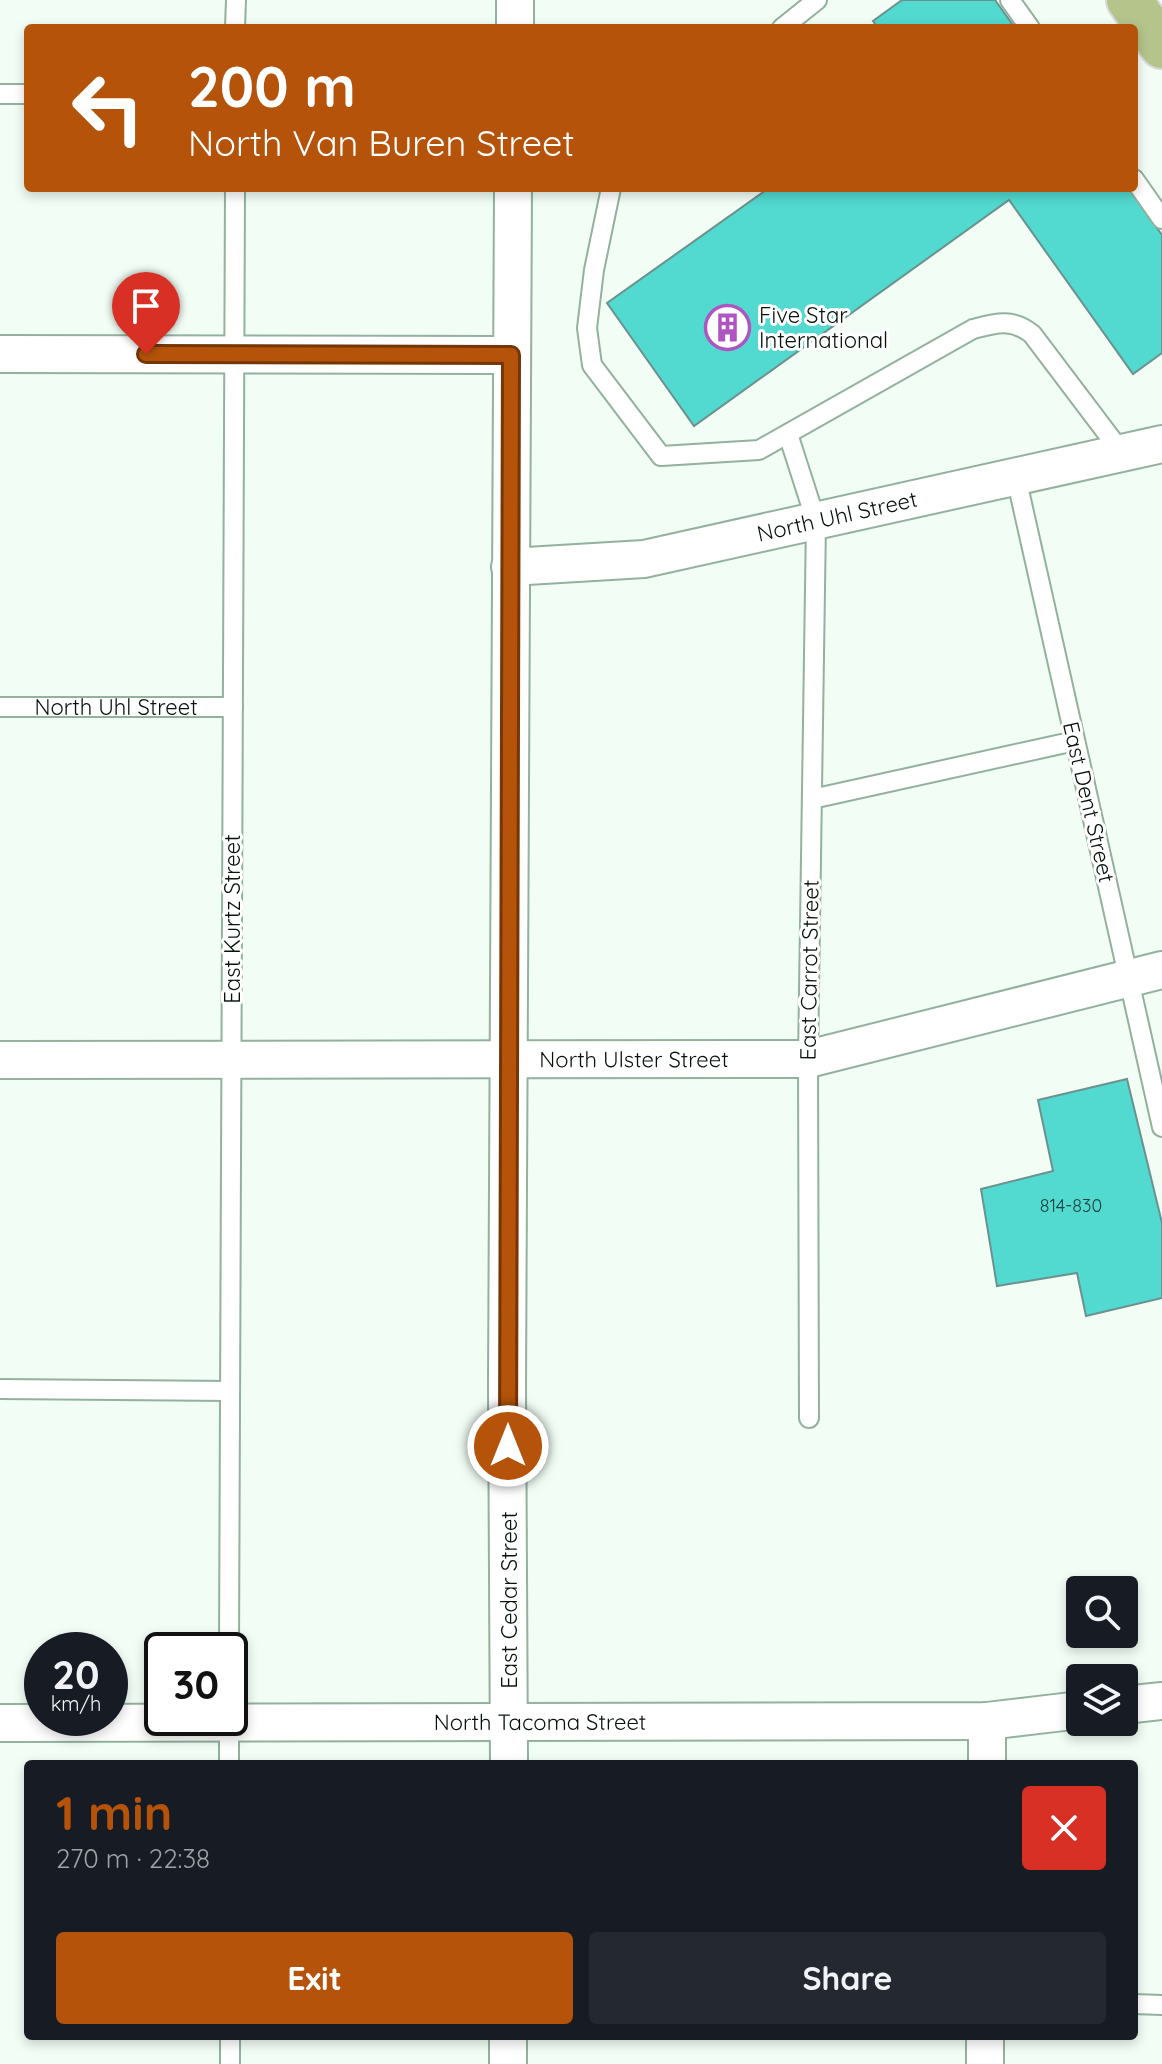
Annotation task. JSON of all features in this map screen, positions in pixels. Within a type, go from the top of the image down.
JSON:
[{"type":"main road","points":[[1129,0],[1162,46]]},
{"type":"street","points":[[515,0],[515,24]]},
{"type":"street","name":"East Cedar Street","points":[[509,1760],[508,1060],[513,192]]},
{"type":"street","points":[[0,354],[511,355]]},
{"type":"street","name":"North Uhl Street","points":[[510,567],[644,559],[1162,444]]},
{"type":"street","name":"North Ulster Street","points":[[0,1060],[808,1059],[1145,974]]},
{"type":"street","points":[[1138,1704],[1162,1701]]},
{"type":"street","name":"North Tacoma Street","points":[[248,1720],[510,1724],[987,1721],[1066,1712]]},
{"type":"street","name":"North Tacoma Street","points":[[0,1723],[144,1721]]},
{"type":"street","points":[[987,1721],[987,1760]]},
{"type":"street","points":[[508,2040],[508,2064]]},
{"type":"street","points":[[985,2040],[985,2064]]},
{"type":"lane","points":[[235,24],[236,0]]},
{"type":"lane","points":[[787,24],[817,0]]},
{"type":"lane","points":[[1010,0],[1027,24]]},
{"type":"lane","points":[[0,94],[24,94]]},
{"type":"lane","points":[[1138,185],[1162,219]]},
{"type":"lane","name":"East Kurtz Street","points":[[229,1632],[235,192]]},
{"type":"lane","points":[[610,192],[594,270],[587,328],[592,365],[661,456],[759,450],[973,329],[997,323],[1020,324],[1032,334],[1122,453]]},
{"type":"lane","name":"East Carrot Street","points":[[788,434],[816,521],[808,1059],[809,1418]]},
{"type":"lane","name":"East Dent Street","points":[[1016,477],[1075,741],[1145,974],[1162,1127]]},
{"type":"lane","name":"North Uhl Street","points":[[0,707],[233,707]]},
{"type":"lane","points":[[812,799],[1075,741]]},
{"type":"lane","points":[[0,1389],[230,1391]]},
{"type":"lane","points":[[229,1736],[229,1760]]},
{"type":"lane","points":[[1138,2004],[1162,2005]]},
{"type":"lane","points":[[230,2040],[230,2064]]},
{"type":"building","points":[[902,0],[995,0],[1012,24],[875,24],[873,21]]},
{"type":"building","name":"Five Star International","points":[[763,192],[1131,192],[1162,235],[1162,353],[1133,374],[1009,200],[694,426],[607,303]]},
{"type":"building","points":[[1127,1079],[1162,1223],[1162,1298],[1086,1316],[1077,1273],[997,1286],[981,1189],[1053,1171],[1038,1100]]},
{"type":"place","name":"Five Star International","points":[[728,328]]},
{"type":"route","points":[[146,354],[511,355],[508,1446]]}]
